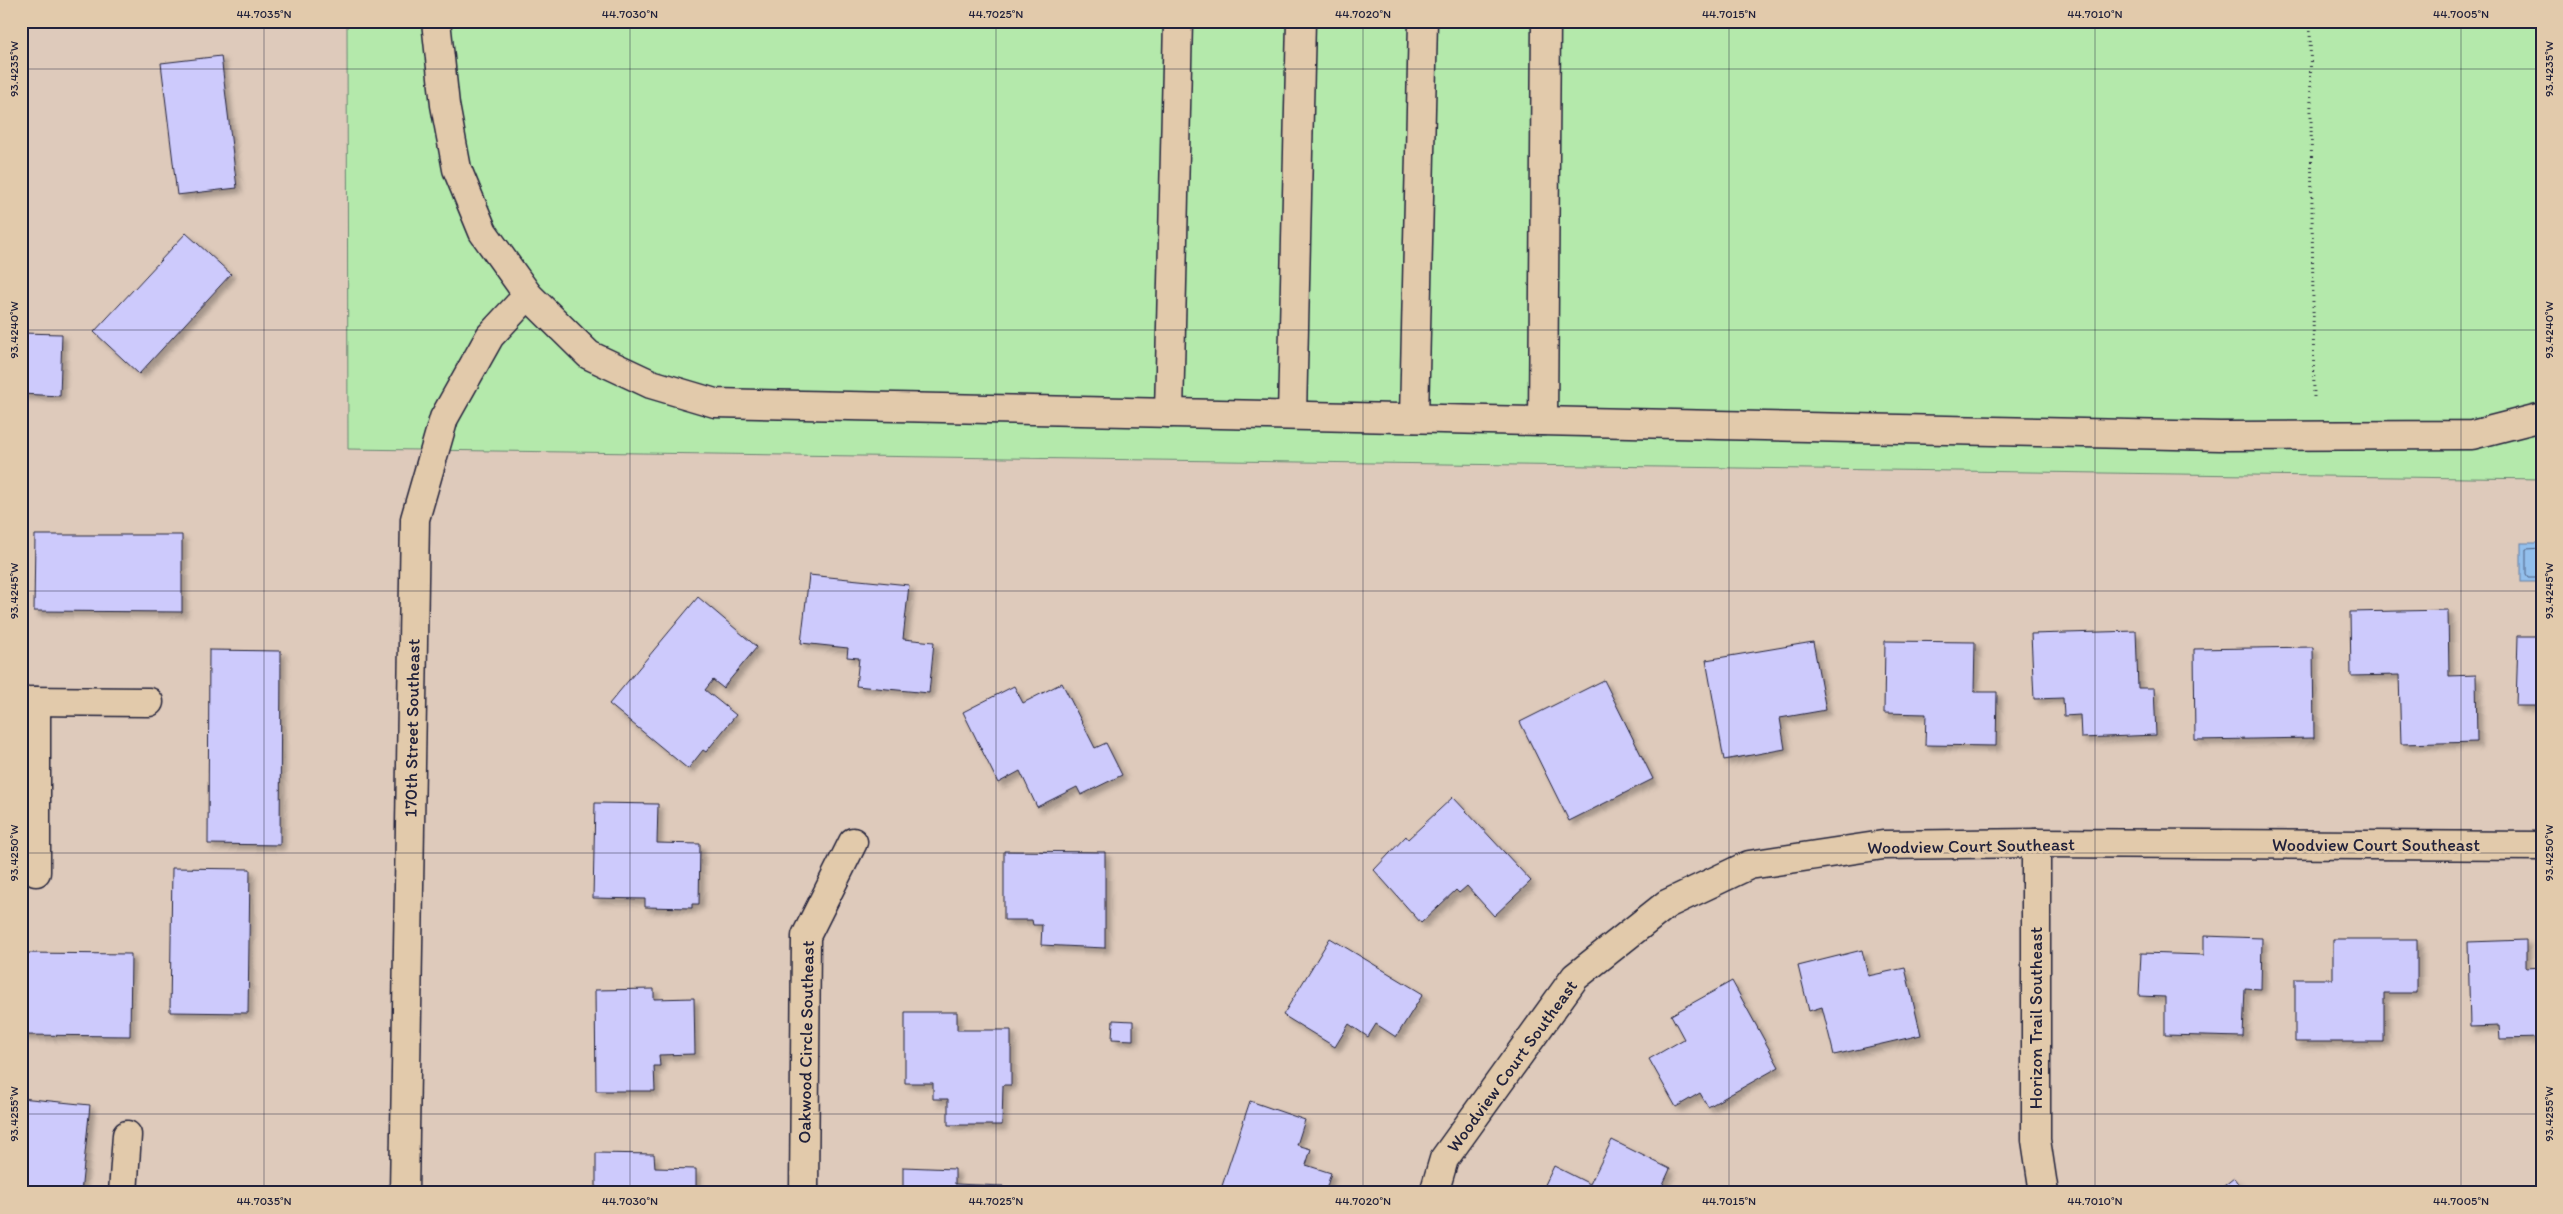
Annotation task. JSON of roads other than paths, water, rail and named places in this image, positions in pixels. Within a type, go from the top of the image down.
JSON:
[{"type":"street","points":[[436,21],[445,105],[457,169],[483,232],[528,295],[589,355],[651,384],[715,403],[2210,436],[2472,435],[2542,417]]},
{"type":"street","points":[[1169,413],[1178,21]]},
{"type":"street","points":[[1292,415],[1301,21]]},
{"type":"street","points":[[1414,418],[1424,21]]},
{"type":"street","points":[[1543,421],[1546,21]]},
{"type":"street","name":"170th Street Southeast","points":[[404,1193],[415,519],[444,418],[490,336],[528,295]]},
{"type":"street","points":[[36,872],[29,701],[149,702]]},
{"type":"street","name":"Oakwood Circle Southeast","points":[[804,1193],[806,936],[853,842]]},
{"type":"street","name":"Woodview Court Southeast","points":[[1434,1193],[1444,1159],[1575,977],[1667,904],[1749,865],[1883,845],[2036,843],[2542,846]]},
{"type":"street","name":"Horizon Trail Southeast","points":[[2036,843],[2036,1140],[2044,1193]]},
{"type":"street","points":[[123,1193],[128,1135]]},
{"type":"water","points":[[2521,543],[2542,543],[2542,582],[2521,582]]}]
